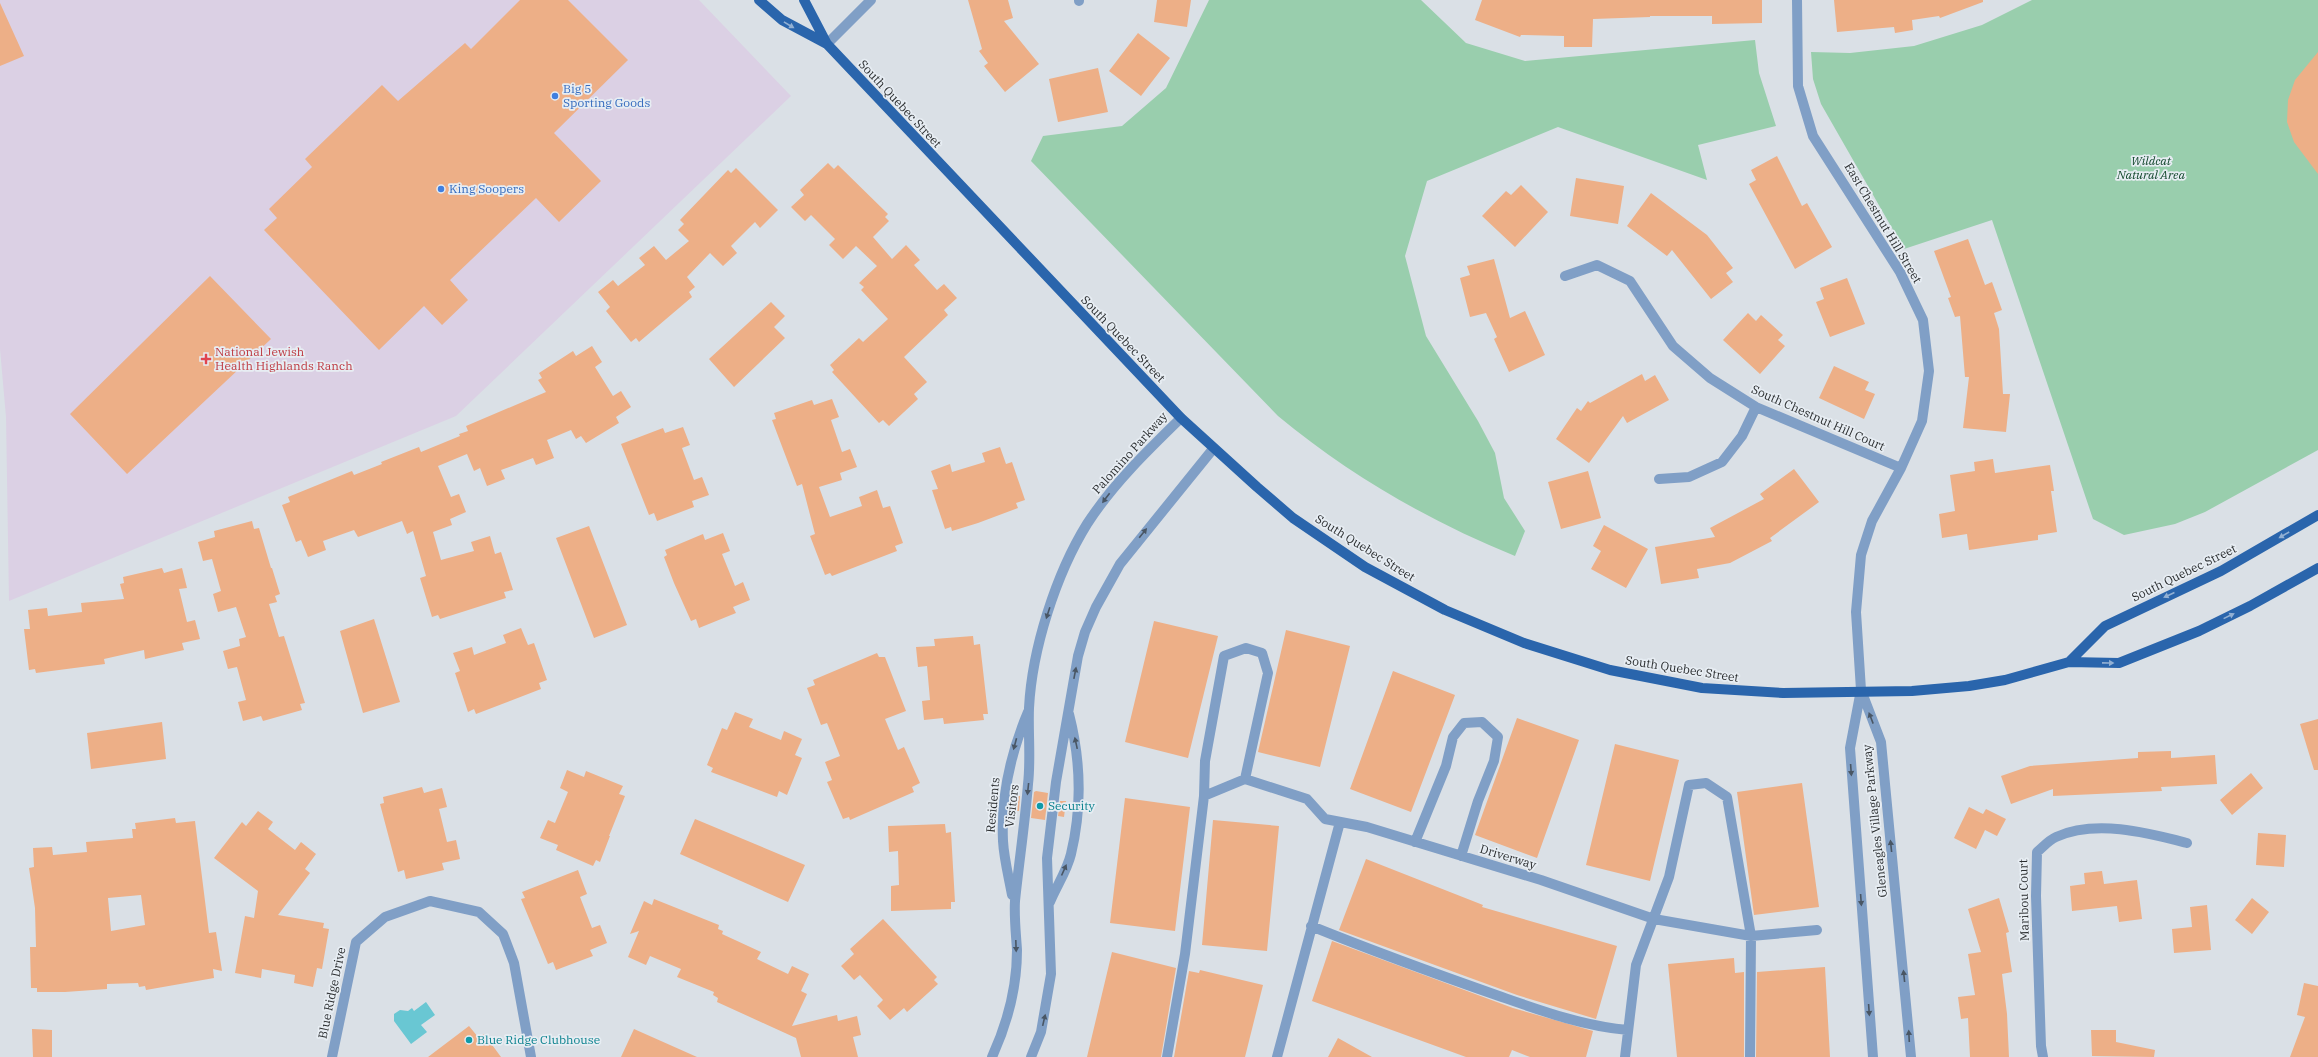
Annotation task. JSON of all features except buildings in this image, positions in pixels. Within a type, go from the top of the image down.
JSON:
[{"type":"main road","name":"South Quebec Street","points":[[759,0],[782,20],[827,44]]},
{"type":"main road","name":"South Quebec Street","points":[[804,0],[827,44],[1180,418],[1213,449],[1293,518],[1366,567],[1445,610],[1524,643],[1610,670],[1702,688],[1783,693],[1861,690],[1912,691],[1969,686],[2005,680],[2069,662],[2119,663],[2199,631],[2250,606],[2318,568]]},
{"type":"main road","name":"South Quebec Street","points":[[2069,662],[2105,626],[2220,571],[2318,515]]},
{"type":"street","points":[[827,44],[871,0]]},
{"type":"street","name":"East Chestnut Hill Street","points":[[1797,0],[1798,86],[1813,136],[1900,272],[1923,320],[1930,371],[1922,420],[1901,468],[1872,521],[1861,555],[1856,612],[1861,690]]},
{"type":"street","name":"South Chestnut Hill Court","points":[[1565,276],[1596,265],[1630,281],[1673,346],[1710,378],[1756,407],[1901,468]]},
{"type":"street","points":[[1659,479],[1689,477],[1722,462],[1742,436],[1756,407]]},
{"type":"street","name":"Palomino Parkway","points":[[1029,708],[1045,622],[1056,587],[1072,552],[1107,496],[1180,418]]},
{"type":"street","points":[[1032,1057],[1048,1002],[1051,974],[1048,906],[1048,851],[1056,782],[1078,656],[1085,632],[1107,586],[1137,540],[1213,449]]},
{"type":"street","points":[[1167,1057],[1185,954],[1204,796],[1205,761],[1224,656],[1246,648],[1262,653],[1268,673],[1245,778],[1204,796]]},
{"type":"street","name":"Gleneagles Village Parkway","points":[[1861,690],[1850,748],[1873,1057]]},
{"type":"street","name":"Gleneagles Village Parkway","points":[[1861,690],[1880,742],[1911,1057]]},
{"type":"street","name":"Visitors","points":[[1015,907],[1028,784],[1030,749],[1029,708]]},
{"type":"street","name":"Residents","points":[[1015,907],[1003,841],[1005,806],[1016,740],[1029,708]]},
{"type":"street","points":[[1048,906],[1070,856],[1076,821],[1079,770],[1077,747],[1068,712]]},
{"type":"street","points":[[1415,842],[1446,766],[1453,737],[1464,723],[1482,722],[1498,737],[1494,761],[1478,801],[1461,856]]},
{"type":"street","name":"Driverway","points":[[1245,778],[1307,798],[1325,818],[1368,827],[1654,919],[1750,936],[1817,930]]},
{"type":"street","points":[[1625,1057],[1636,965],[1669,877],[1689,785],[1706,783],[1727,797],[1750,936],[1750,1057]]},
{"type":"street","points":[[1277,1057],[1340,822]]},
{"type":"street","name":"Maribou Court","points":[[2043,1057],[2041,1046],[2036,896],[2037,852],[2056,837],[2086,830],[2135,830],[2187,844]]},
{"type":"street","name":"Blue Ridge Drive","points":[[332,1057],[356,942],[385,917],[430,901],[479,912],[503,934],[514,963],[530,1057]]},
{"type":"street","points":[[992,1057],[1012,1006],[1016,980],[1015,907]]},
{"type":"street","points":[[1311,926],[1382,954],[1545,1012],[1598,1028],[1628,1030]]},
{"type":"shaded area","points":[[0,0],[699,0],[791,96],[456,416],[9,601],[6,417],[0,349]]},
{"type":"green space","points":[[1209,0],[1421,0],[1466,43],[1525,61],[1755,40],[1759,73],[1776,126],[1698,145],[1707,180],[1558,127],[1427,181],[1405,256],[1426,336],[1478,421],[1495,453],[1504,498],[1525,531],[1515,556],[1452,528],[1391,495],[1333,458],[1278,416],[1031,161],[1043,136],[1122,126],[1166,88]]},
{"type":"green space","name":"Wildcat Natural Area","points":[[2032,0],[2318,0],[2318,450],[2205,512],[2175,524],[2124,535],[2093,519],[1992,220],[1904,249],[1821,104],[1813,79],[1811,52],[1850,53],[1914,46],[1982,25]]},
{"type":"water","points":[[426,1002],[435,1015],[421,1025],[427,1032],[411,1044],[394,1021],[394,1014],[400,1010],[408,1011],[412,1008],[414,1011]]},
{"type":"place","name":"Big 5 Sporting Goods","points":[[555,96]]},
{"type":"place","name":"King Soopers","points":[[441,189]]},
{"type":"place","name":"National Jewish Health Highlands Ranch","points":[[206,359]]},
{"type":"place","name":"Security","points":[[1040,806]]},
{"type":"place","name":"Blue Ridge Clubhouse","points":[[469,1040]]}]
